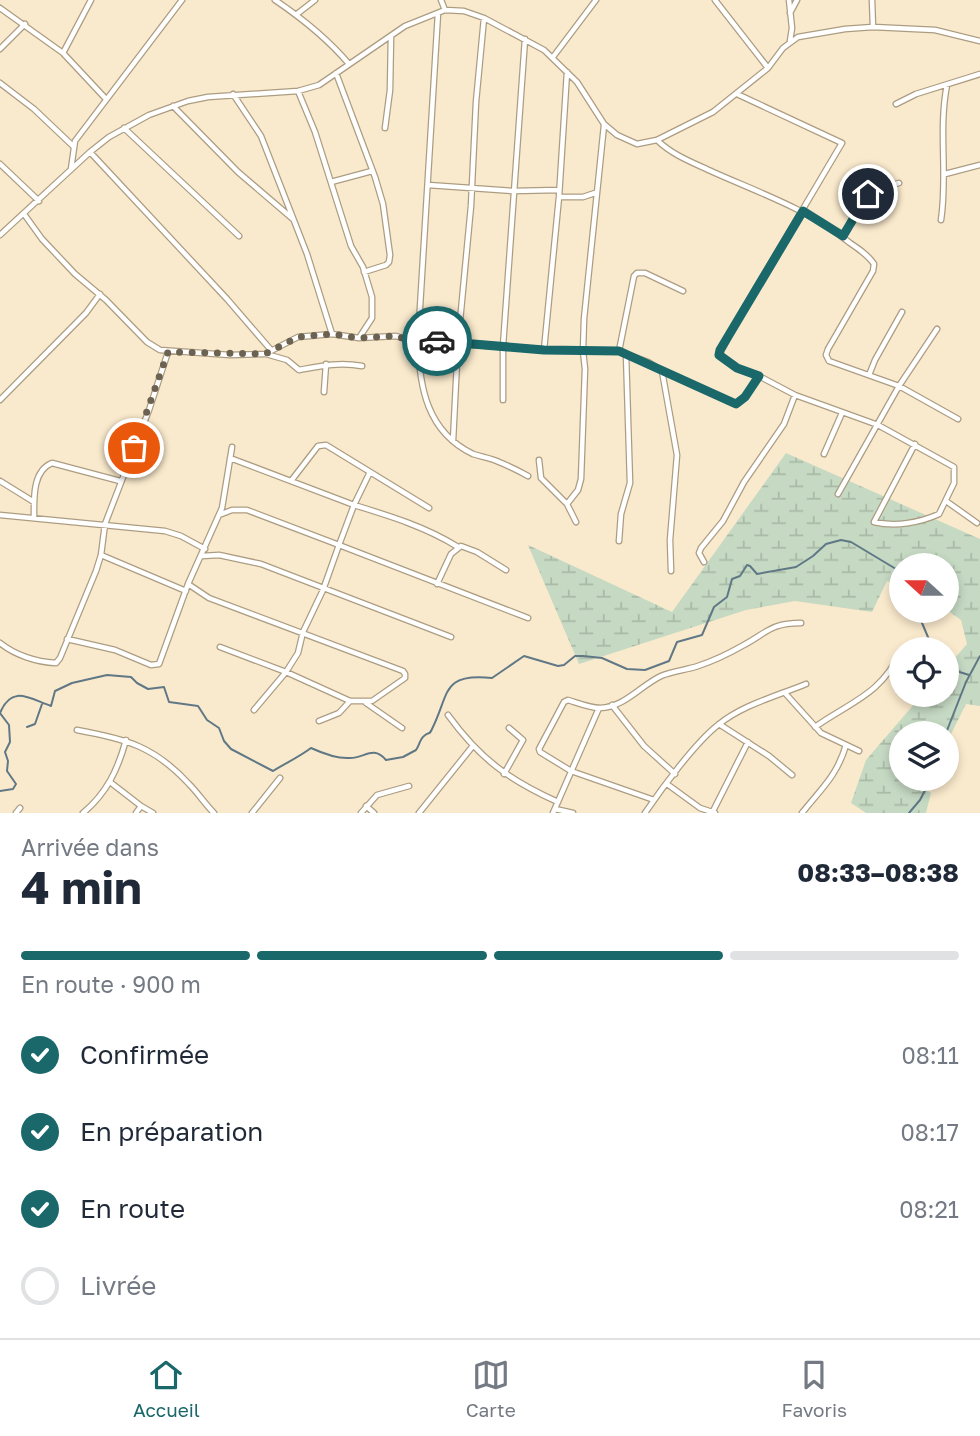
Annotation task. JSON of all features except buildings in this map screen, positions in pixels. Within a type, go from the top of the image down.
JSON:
[{"type":"street","points":[[63,53],[91,0]]},
{"type":"street","points":[[71,170],[73,146],[182,0]]},
{"type":"street","points":[[275,0],[331,42],[349,64]]},
{"type":"street","points":[[297,14],[315,0]]},
{"type":"street","points":[[441,0],[444,10]]},
{"type":"street","points":[[553,57],[596,0]]},
{"type":"street","points":[[715,0],[768,68]]},
{"type":"street","points":[[789,0],[792,28],[790,41]]},
{"type":"street","points":[[789,14],[797,0]]},
{"type":"street","points":[[872,0],[873,27]]},
{"type":"street","points":[[0,8],[63,53],[106,99]]},
{"type":"street","points":[[0,235],[90,152],[124,128],[173,106],[232,94],[298,91],[319,85],[405,26],[444,10],[464,11],[484,18],[553,57],[567,71],[604,124],[629,142],[638,144],[657,140],[693,124],[737,94],[768,68],[790,41],[798,37],[873,27],[935,30],[980,41]]},
{"type":"street","points":[[438,13],[418,340],[420,375],[427,407],[441,430],[476,455],[498,461],[528,476]]},
{"type":"street","points":[[453,441],[458,342],[484,18]]},
{"type":"street","points":[[0,49],[25,24]]},
{"type":"street","points":[[384,128],[390,90],[391,35]]},
{"type":"street","points":[[503,400],[503,346],[525,39]]},
{"type":"street","points":[[544,350],[559,197],[567,71]]},
{"type":"street","points":[[336,73],[383,204],[391,259],[386,264],[364,272]]},
{"type":"street","points":[[896,104],[916,94],[980,74]]},
{"type":"street","points":[[0,83],[73,146]]},
{"type":"street","points":[[941,220],[945,196],[942,154],[947,85]]},
{"type":"street","points":[[298,91],[315,132],[351,246],[364,272],[373,306],[369,326],[359,338]]},
{"type":"street","points":[[232,94],[261,136],[294,219],[332,334]]},
{"type":"street","points":[[737,94],[842,143],[719,355],[724,361],[795,395],[878,425],[915,444],[954,467],[954,482],[939,514],[903,524],[874,522],[915,444]]},
{"type":"street","points":[[173,106],[238,172],[294,219]]},
{"type":"street","points":[[567,504],[578,490],[581,479],[586,369],[583,351],[595,193],[604,124]]},
{"type":"street","points":[[124,128],[239,236]]},
{"type":"street","points":[[657,140],[669,151],[803,211],[843,236],[874,264],[873,271],[826,355],[829,361],[899,386],[958,419]]},
{"type":"street","points":[[90,152],[227,299],[268,352]]},
{"type":"street","points":[[0,164],[39,201]]},
{"type":"street","points":[[945,174],[980,165]]},
{"type":"street","points":[[331,182],[372,171]]},
{"type":"street","points":[[843,236],[870,191],[899,183]]},
{"type":"street","points":[[428,185],[513,191],[559,190]]},
{"type":"street","points":[[559,197],[583,197],[595,193]]},
{"type":"street","points":[[24,214],[53,252],[75,274],[100,294],[147,342],[168,352],[268,352],[287,360],[299,370],[326,364],[348,363],[362,366]]},
{"type":"street","points":[[619,351],[634,276],[637,273],[645,273],[683,291]]},
{"type":"street","points":[[0,400],[86,313],[100,294]]},
{"type":"street","points":[[869,376],[902,312]]},
{"type":"street","points":[[838,494],[899,386],[937,329]]},
{"type":"street","points":[[268,352],[298,337],[332,334],[359,338],[396,336],[544,350],[619,351],[736,404],[745,397],[759,376]]},
{"type":"street","points":[[0,643],[13,653],[56,663],[60,658],[101,555],[105,524],[149,410],[168,352]]},
{"type":"street","points":[[620,541],[621,514],[629,482],[626,354]]},
{"type":"street","points":[[324,392],[326,364]]},
{"type":"street","points":[[662,371],[677,455],[670,540],[671,570]]},
{"type":"street","points":[[704,562],[699,553],[701,548],[723,521],[744,482],[784,424],[795,395]]},
{"type":"street","points":[[824,454],[842,413]]},
{"type":"street","points":[[291,481],[321,444],[429,508]]},
{"type":"street","points":[[67,639],[116,650],[155,666],[159,664],[188,584],[219,516],[232,447]]},
{"type":"street","points":[[230,458],[437,534],[458,547],[477,552],[506,570]]},
{"type":"street","points":[[539,460],[541,478],[567,504],[576,522]]},
{"type":"street","points":[[34,519],[35,491],[41,471],[52,463],[120,481]]},
{"type":"street","points":[[254,710],[286,672],[300,648],[303,632],[323,590],[354,505],[370,472]]},
{"type":"street","points":[[0,481],[34,502]]},
{"type":"street","points":[[946,501],[977,523]]},
{"type":"street","points":[[219,516],[232,510],[247,510],[528,618]]},
{"type":"street","points":[[0,514],[172,533],[205,549]]},
{"type":"street","points":[[437,584],[451,554],[458,547]]},
{"type":"street","points":[[101,555],[186,591]]},
{"type":"street","points":[[202,556],[219,555],[261,564],[323,590],[397,614],[452,637]]},
{"type":"street","points":[[188,584],[209,598],[404,671],[405,678],[372,701],[350,701],[286,672],[220,648]]},
{"type":"street","points":[[654,800],[571,771],[540,752],[539,749],[566,700],[598,708],[612,705],[631,697],[660,677],[744,646],[774,626],[785,623],[801,624]]},
{"type":"street","points":[[815,727],[867,695],[889,670]]},
{"type":"street","points":[[645,813],[719,724],[767,699],[806,684]]},
{"type":"street","points":[[785,693],[815,727],[859,751]]},
{"type":"street","points":[[318,721],[339,713],[350,701]]},
{"type":"street","points":[[366,702],[402,728]]},
{"type":"street","points":[[612,705],[645,746],[675,774]]},
{"type":"street","points":[[573,813],[554,811],[598,708]]},
{"type":"street","points":[[448,715],[472,747],[504,774],[558,802]]},
{"type":"street","points":[[719,724],[792,775]]},
{"type":"street","points":[[504,774],[523,740],[509,728]]},
{"type":"street","points":[[77,730],[126,740],[152,752],[214,813]]},
{"type":"street","points":[[85,812],[110,782],[119,765],[126,740]]},
{"type":"street","points":[[667,784],[713,813],[748,742]]},
{"type":"street","points":[[802,813],[831,779],[846,745]]},
{"type":"street","points":[[419,813],[472,747]]},
{"type":"street","points":[[252,813],[280,778]]},
{"type":"street","points":[[110,782],[153,813]]},
{"type":"street","points":[[361,813],[383,792],[409,786]]},
{"type":"street","points":[[136,813],[141,806]]},
{"type":"street","points":[[366,806],[374,813]]},
{"type":"street","points":[[16,813],[20,808]]},
{"type":"green space","points":[[786,453],[980,539],[980,706],[966,704],[958,721],[900,721],[912,707],[959,707],[959,653],[967,644],[959,619],[959,553],[889,553],[889,582],[887,581],[872,612],[795,601],[746,610],[579,664],[528,545],[672,612]]},
{"type":"green space","points":[[889,733],[889,791],[928,791],[931,793],[926,813],[866,813],[851,803],[866,760]]},
{"type":"waterway","points":[[0,791],[13,789],[16,784],[7,771],[5,752],[10,742],[9,725],[0,713],[5,704],[16,696],[29,697],[51,706],[55,691],[72,683],[107,675],[131,677],[148,689],[164,687],[169,702],[198,706],[207,720],[219,728],[224,741],[231,749],[273,771],[311,748],[345,758],[377,753],[386,760],[403,757],[416,750],[423,737],[430,732],[445,696],[455,682],[476,677],[492,678],[524,656],[558,666],[564,665],[575,656],[602,658],[627,669],[645,670],[669,661],[677,642],[702,635],[714,607],[727,597],[732,579],[740,576],[747,565],[757,574],[796,567],[826,544],[841,540],[851,542],[889,565]]},
{"type":"waterway","points":[[922,623],[928,637]]},
{"type":"waterway","points":[[951,721],[980,656]]},
{"type":"waterway","points":[[959,672],[969,675]]},
{"type":"waterway","points":[[27,727],[35,724],[42,704]]},
{"type":"waterway","points":[[909,813],[925,791]]},
{"type":"way so far","points":[[134,448],[168,352],[265,354],[307,335],[332,334],[359,338],[396,336],[409,340],[437,341]]},
{"type":"route","points":[[437,341],[544,350],[619,351],[736,404],[745,397],[759,376],[724,361],[719,355],[720,350],[803,211],[843,236],[868,194]]}]
